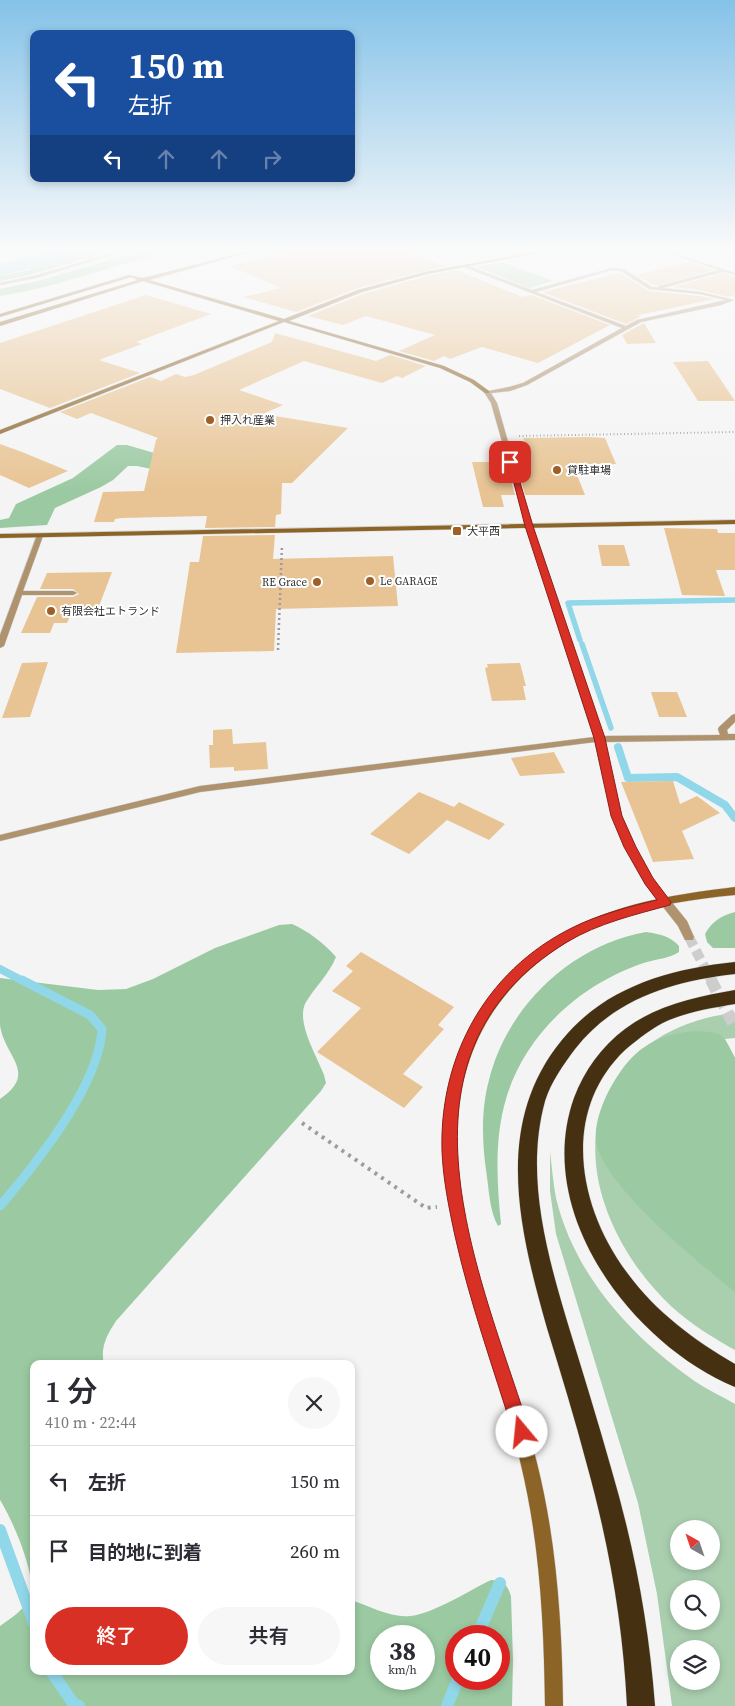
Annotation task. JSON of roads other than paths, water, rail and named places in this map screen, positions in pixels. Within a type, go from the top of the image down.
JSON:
[{"type":"highway","points":[[641,1706],[628,1595],[611,1507],[545,1285],[533,1236],[527,1190],[528,1147],[533,1107],[547,1072],[568,1041],[594,1016],[625,995],[660,980],[698,971],[735,968]]},
{"type":"highway","points":[[735,998],[714,999],[681,1007],[651,1020],[626,1037],[604,1059],[587,1086],[576,1115],[572,1154],[578,1196],[594,1238],[620,1282],[656,1322],[702,1358],[735,1376]]},
{"type":"street","points":[[0,432],[258,331]]},
{"type":"street","points":[[315,331],[442,367],[472,380],[487,392],[494,404],[529,526],[600,738],[612,800],[622,831],[649,881],[683,924],[689,936]]},
{"type":"street","points":[[487,392],[510,389],[525,384],[621,331]]},
{"type":"street","points":[[0,536],[735,522]]},
{"type":"street","points":[[0,646],[40,536]]},
{"type":"street","points":[[19,593],[73,593]]},
{"type":"street","points":[[725,737],[722,729],[735,717]]},
{"type":"street","points":[[0,838],[200,789],[600,738],[735,737]]},
{"type":"street","points":[[554,1706],[554,1664],[549,1579],[538,1502],[522,1432],[466,1254],[455,1201],[449,1151],[450,1110],[457,1072],[470,1038],[488,1007],[509,980],[535,957],[595,922],[665,902],[735,891]]},
{"type":"waterway","points":[[580,640],[568,603],[735,600]]},
{"type":"waterway","points":[[582,644],[611,728]]},
{"type":"waterway","points":[[618,747],[628,778],[677,777],[725,805],[735,818]]},
{"type":"waterway","points":[[0,969],[25,982]]},
{"type":"waterway","points":[[0,1206],[31,1168],[78,1099],[98,1051],[102,1029],[90,1015],[22,980]]},
{"type":"waterway","points":[[0,1530],[30,1612]]},
{"type":"waterway","points":[[482,1625],[500,1583]]},
{"type":"waterway","points":[[54,1675],[73,1703],[79,1706]]},
{"type":"waterway","points":[[447,1706],[454,1690]]},
{"type":"tunnel","points":[[689,937],[712,982]]},
{"type":"tunnel","points":[[711,980],[735,1027]]},
{"type":"place","name":"押入れ産業","points":[[210,420]]},
{"type":"place","name":"貸駐車場","points":[[557,470]]},
{"type":"place","name":"大平西","points":[[457,531]]},
{"type":"place","name":"Le GARAGE","points":[[370,581]]},
{"type":"place","name":"RE Grace","points":[[317,582]]},
{"type":"place","name":"有限会社エトランド","points":[[51,611]]}]
